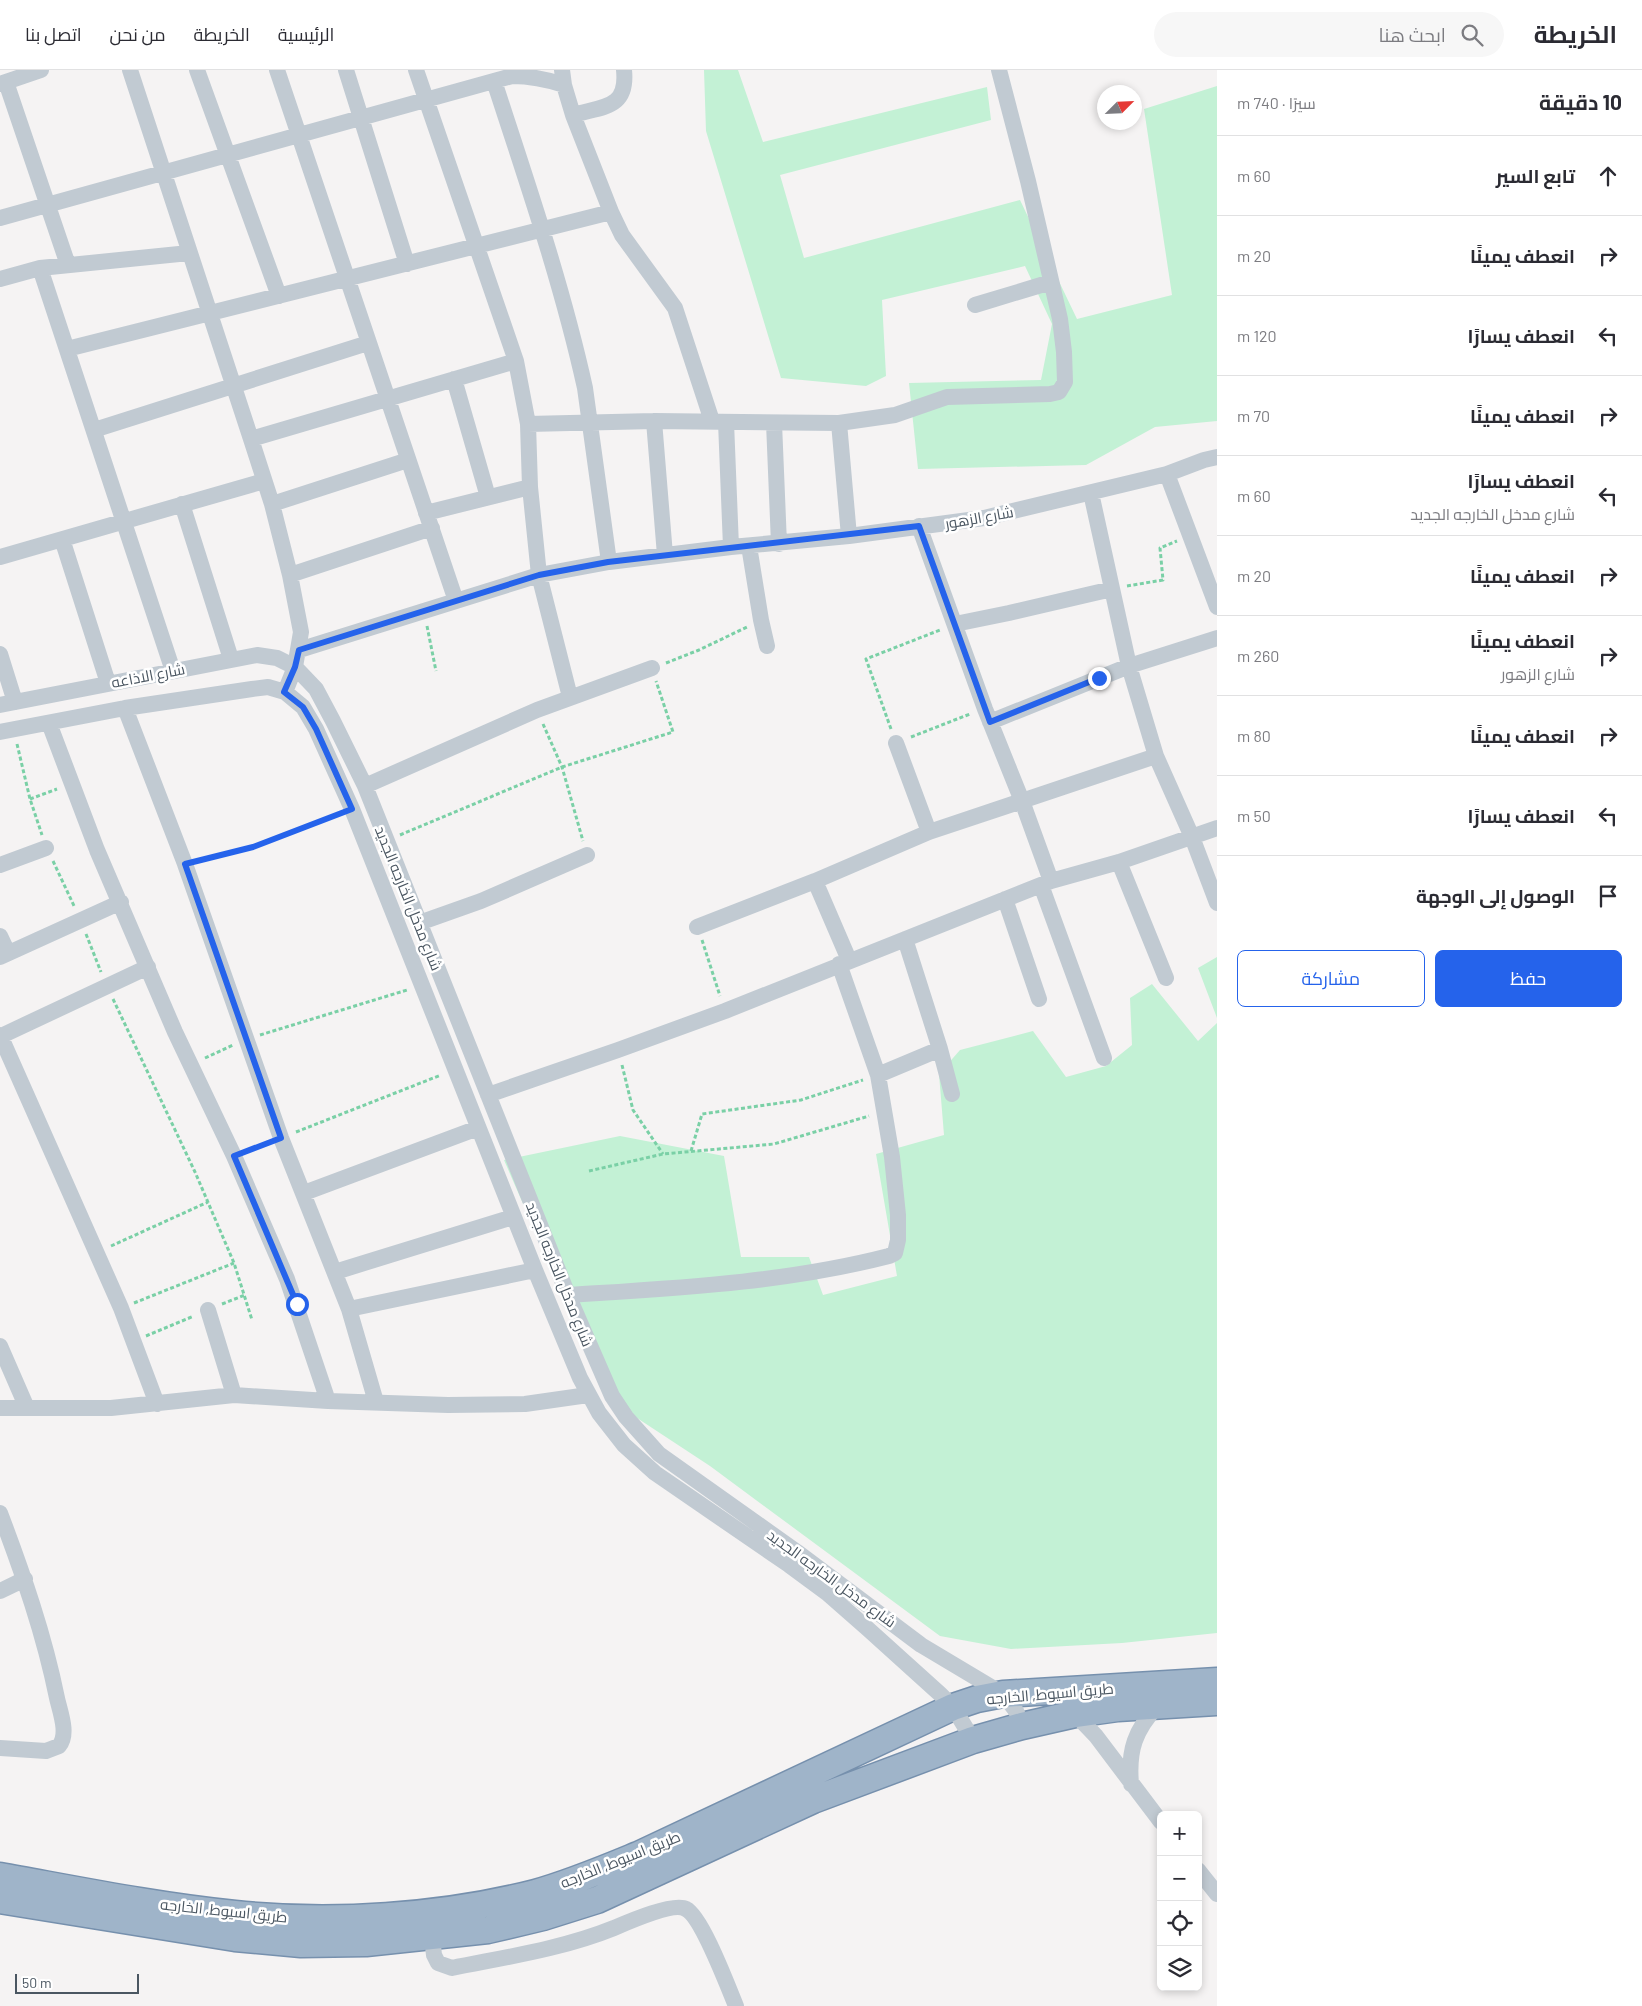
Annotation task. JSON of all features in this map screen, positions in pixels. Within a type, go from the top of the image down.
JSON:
[{"type":"highway","name":"طريق اسيوط, الخارجه","points":[[0,1900],[235,1938],[310,1944],[366,1943],[488,1930],[543,1917],[597,1900],[813,1800],[973,1740],[1075,1714],[1118,1708],[1157,1695],[1217,1681]]},
{"type":"highway","name":"طريق اسيوط, الخارجه","points":[[0,1876],[236,1914],[319,1918],[365,1917],[483,1904],[536,1892],[588,1876],[638,1855],[953,1708],[977,1699],[1003,1694],[1157,1695],[1217,1702]]},
{"type":"street","points":[[41,70],[3,83],[68,265]]},
{"type":"street","points":[[130,70],[162,173],[272,504],[290,575],[301,632],[295,667],[284,692]]},
{"type":"street","points":[[196,70],[278,296]]},
{"type":"street","points":[[277,70],[456,601]]},
{"type":"street","points":[[346,70],[407,264]]},
{"type":"street","points":[[416,70],[516,361],[528,424],[530,487],[539,575],[570,697]]},
{"type":"street","points":[[573,115],[618,100],[624,92],[624,70]]},
{"type":"street","points":[[528,424],[654,421],[839,423],[895,415],[947,397],[1050,394],[1059,392],[1065,382],[1060,319],[1028,181],[999,70]]},
{"type":"street","points":[[0,218],[426,99],[483,78],[528,73],[546,79],[563,78],[573,115],[610,212],[622,235],[675,308],[719,421],[732,547]]},
{"type":"street","points":[[483,78],[542,229],[579,360],[590,422],[608,562]]},
{"type":"street","points":[[67,349],[610,212]]},
{"type":"street","points":[[0,279],[40,268],[89,265],[189,253]]},
{"type":"street","points":[[40,268],[173,671]]},
{"type":"street","points":[[975,305],[1051,282]]},
{"type":"street","points":[[94,430],[368,343]]},
{"type":"street","points":[[251,439],[516,361]]},
{"type":"street","points":[[454,379],[488,497]]},
{"type":"street","points":[[654,421],[665,555]]},
{"type":"street","points":[[774,423],[779,544]]},
{"type":"street","points":[[839,423],[849,536]]},
{"type":"street","name":"شارع الزهور","points":[[299,650],[539,575],[608,562],[732,547],[849,536],[984,518],[1167,474],[1217,457]]},
{"type":"street","points":[[272,504],[408,460]]},
{"type":"street","points":[[1167,474],[1217,607]]},
{"type":"street","points":[[0,557],[264,481]]},
{"type":"street","points":[[290,575],[488,497],[530,487]]},
{"type":"street","points":[[1091,493],[1129,666],[1156,756],[1192,837],[1217,902]]},
{"type":"street","points":[[182,504],[231,659]]},
{"type":"street","points":[[919,526],[988,715],[1022,801],[1046,883],[1104,1058]]},
{"type":"street","points":[[62,539],[108,683]]},
{"type":"street","points":[[749,546],[767,646]]},
{"type":"street","points":[[955,624],[1112,589]]},
{"type":"street","points":[[988,715],[1129,666],[1217,638]]},
{"type":"street","points":[[0,654],[8,704]]},
{"type":"street","name":"شارع الاذاعه","points":[[8,704],[257,655],[277,658],[295,667]]},
{"type":"street","name":"شارع مدخل الخارجه الجديد","points":[[295,667],[316,689],[365,786],[568,1295],[612,1396],[642,1436],[660,1454],[757,1522],[938,1656],[1003,1694],[1016,1711],[1022,1726]]},
{"type":"street","points":[[365,786],[537,710],[652,668]]},
{"type":"street","name":"شارع الاذاعه","points":[[7,730],[125,708],[252,688],[268,687],[284,692]]},
{"type":"street","name":"شارع مدخل الخارجه الجديد","points":[[284,692],[303,707],[316,729],[352,809],[535,1270],[588,1395],[611,1430],[654,1473],[827,1593],[924,1678],[953,1708],[973,1740]]},
{"type":"street","points":[[125,708],[185,864],[281,1138],[349,1309],[376,1402]]},
{"type":"street","points":[[49,723],[71,784],[120,902],[190,1064],[234,1156],[287,1279],[328,1401]]},
{"type":"street","points":[[896,743],[929,832]]},
{"type":"street","points":[[698,927],[815,881],[929,832],[1156,756]]},
{"type":"street","points":[[488,1094],[725,1011],[1046,883],[1120,862],[1217,828]]},
{"type":"street","points":[[0,865],[46,848]]},
{"type":"street","points":[[419,923],[481,901],[587,855]]},
{"type":"street","points":[[1120,862],[1166,978]]},
{"type":"street","points":[[568,1295],[728,1284],[807,1274],[889,1256],[897,1250],[898,1215],[892,1157],[878,1075],[844,962],[815,881]]},
{"type":"street","points":[[1005,899],[1039,999]]},
{"type":"street","points":[[0,936],[4,955],[120,902]]},
{"type":"street","points":[[905,939],[940,1048],[952,1094]]},
{"type":"street","points":[[148,967],[0,1036],[121,1308],[157,1404]]},
{"type":"street","points":[[878,1075],[940,1048]]},
{"type":"street","points":[[304,1194],[478,1128]]},
{"type":"street","points":[[335,1272],[513,1216]]},
{"type":"street","points":[[349,1309],[535,1270]]},
{"type":"street","points":[[208,1310],[234,1395]]},
{"type":"street","points":[[0,1346],[26,1408]]},
{"type":"street","points":[[0,1408],[111,1408],[234,1395],[328,1401],[448,1405],[525,1404],[588,1395]]},
{"type":"street","points":[[0,1514],[26,1579],[50,1661],[64,1733],[63,1740],[59,1746],[46,1751],[0,1748]]},
{"type":"street","points":[[0,1591],[26,1579]]},
{"type":"street","points":[[868,1629],[880,1613]]},
{"type":"street","points":[[1131,1784],[1132,1750],[1137,1733],[1157,1695]]},
{"type":"street","points":[[1075,1714],[1096,1736],[1157,1817]]},
{"type":"street","points":[[1202,1875],[1217,1894]]},
{"type":"street","points":[[429,1911],[434,1955],[438,1963],[452,1968],[556,1947],[600,1934],[654,1913],[681,1907],[688,1909],[706,1936],[736,2006]]},
{"type":"path","points":[[1112,589],[1163,580],[1160,548],[1191,535]]},
{"type":"path","points":[[423,611],[436,671]]},
{"type":"path","points":[[386,840],[416,830],[562,767],[674,732],[652,668],[699,650],[761,620]]},
{"type":"path","points":[[955,624],[866,659],[896,743],[988,715]]},
{"type":"path","points":[[537,710],[562,767],[587,855]]},
{"type":"path","points":[[7,730],[46,848],[80,919],[107,987],[208,1202],[234,1263],[252,1320]]},
{"type":"path","points":[[30,798],[71,784]]},
{"type":"path","points":[[185,864],[253,847],[352,809]]},
{"type":"path","points":[[698,927],[725,1011]]},
{"type":"path","points":[[190,1064],[247,1040],[422,985]]},
{"type":"path","points":[[618,1050],[633,1110],[663,1154]]},
{"type":"path","points":[[234,1156],[456,1070]]},
{"type":"path","points":[[692,1151],[702,1114],[801,1100],[878,1075]]},
{"type":"path","points":[[589,1171],[663,1154],[774,1144],[885,1111]]},
{"type":"path","points":[[96,1252],[208,1202]]},
{"type":"path","points":[[121,1308],[234,1263]]},
{"type":"path","points":[[134,1341],[245,1295]]},
{"type":"green space","points":[[704,70],[738,70],[763,142],[987,87],[991,120],[780,175],[804,258],[1020,200],[1077,319],[1172,295],[1144,109],[1217,86],[1217,421],[1155,427],[1086,465],[918,469],[909,383],[1041,380],[1052,324],[1025,266],[882,300],[886,376],[866,386],[781,378],[706,131]]},
{"type":"green space","points":[[1217,957],[1217,1018],[1198,968]]},
{"type":"green space","points":[[1152,984],[1198,1041],[1217,1023],[1217,1633],[1122,1643],[1011,1649],[940,1636],[710,1466],[637,1418],[598,1376],[504,1160],[620,1136],[724,1156],[741,1257],[809,1257],[823,1295],[897,1276],[876,1154],[944,1135],[939,1074],[960,1050],[1033,1031],[1066,1077],[1106,1066],[1132,1045],[1130,998]]},
{"type":"route","points":[[297,1304],[234,1156],[281,1138],[185,864],[253,847],[352,809],[316,729],[303,707],[284,692],[295,667],[299,650],[539,575],[608,562],[732,547],[849,536],[919,526],[990,722],[1099,678]]}]
